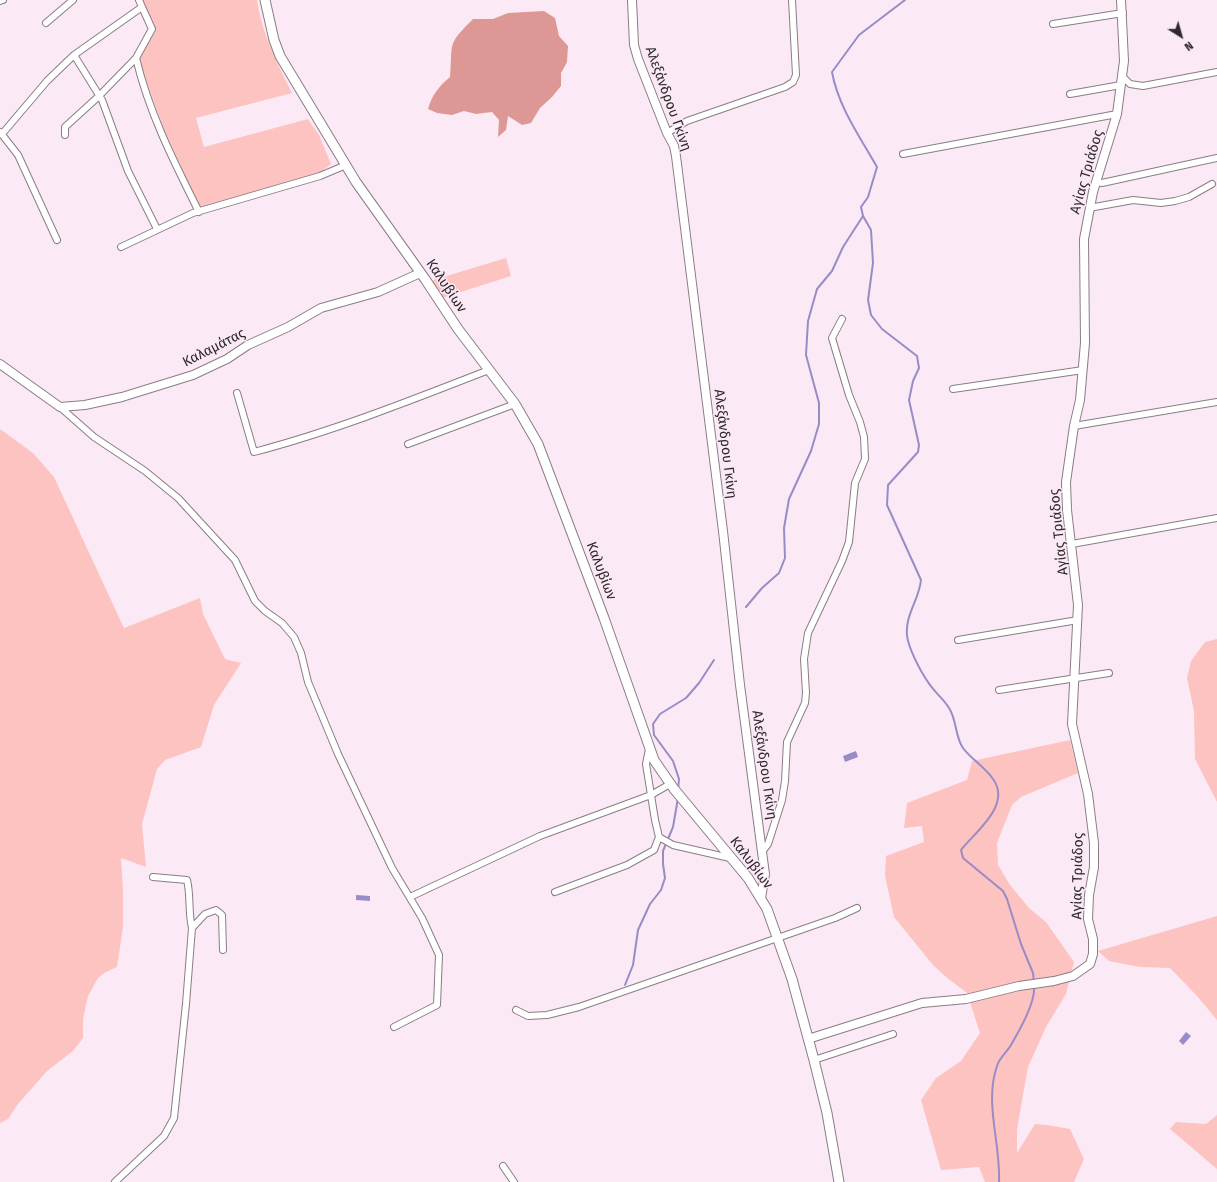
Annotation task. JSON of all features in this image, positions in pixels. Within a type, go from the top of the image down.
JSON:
[{"type":"main road","name":"Καλυβίων","points":[[265,0],[274,40],[280,56],[346,165],[458,329],[515,404],[538,444],[604,618],[649,747],[672,786],[761,898],[792,979],[827,1113],[839,1182]]},
{"type":"street","points":[[46,23],[73,0]]},
{"type":"street","points":[[65,135],[65,127],[99,96],[136,58],[152,29],[139,0]]},
{"type":"street","name":"Αλεξάνδρου Γκίνη","points":[[632,0],[634,48],[644,77],[667,133],[674,146],[676,156],[724,530],[740,685],[765,874],[761,898]]},
{"type":"street","points":[[667,133],[687,121],[786,87],[793,82],[796,75],[792,0]]},
{"type":"street","name":"Αγίας Τριάδος","points":[[808,1039],[922,1003],[966,999],[1019,986],[1073,976],[1090,964],[1093,954],[1093,939],[1088,913],[1094,867],[1094,843],[1088,794],[1072,724],[1073,678],[1078,620],[1077,585],[1067,510],[1066,482],[1074,426],[1080,400],[1086,343],[1083,263],[1089,208],[1118,114],[1124,38],[1121,0]]},
{"type":"street","points":[[57,240],[21,160],[1,133],[47,81],[74,55],[142,7]]},
{"type":"street","points":[[1053,24],[1123,13]]},
{"type":"street","points":[[74,55],[99,96],[128,171],[156,229]]},
{"type":"street","points":[[136,58],[144,86],[170,155],[199,212]]},
{"type":"street","points":[[1122,76],[1130,84],[1143,86],[1217,72]]},
{"type":"street","points":[[1070,94],[1121,85]]},
{"type":"street","points":[[903,154],[1118,114]]},
{"type":"street","points":[[1096,182],[1102,184],[1217,158]]},
{"type":"street","points":[[121,247],[156,229],[199,212],[320,176],[346,165]]},
{"type":"street","points":[[1089,208],[1133,200],[1161,203],[1175,201],[1189,198],[1212,184]]},
{"type":"street","name":"Καλαμάτας","points":[[60,407],[85,406],[122,397],[193,375],[227,359],[248,345],[288,327],[321,308],[378,292],[420,273]]},
{"type":"street","points":[[762,852],[768,844],[782,800],[785,781],[787,742],[804,703],[806,693],[804,659],[808,633],[826,591],[842,561],[849,542],[855,483],[865,459],[864,437],[860,422],[849,395],[832,338],[842,319]]},
{"type":"street","points":[[0,364],[60,407],[94,437],[145,471],[178,498],[235,560],[255,601],[265,612],[282,623],[294,637],[301,653],[308,682],[338,754],[392,868],[410,897],[439,956],[437,1005],[394,1027]]},
{"type":"street","points":[[237,393],[254,452],[303,439],[366,417],[489,370]]},
{"type":"street","points":[[953,389],[1083,370]]},
{"type":"street","points":[[1074,426],[1217,402]]},
{"type":"street","points":[[408,444],[515,404]]},
{"type":"street","points":[[1072,544],[1217,518]]},
{"type":"street","points":[[958,640],[1078,620]]},
{"type":"street","points":[[999,690],[1109,673]]},
{"type":"street","points":[[555,892],[628,865],[654,850],[661,839],[646,764],[649,747]]},
{"type":"street","points":[[410,897],[540,836],[672,786]]},
{"type":"street","points":[[661,839],[673,844],[730,858]]},
{"type":"street","points":[[115,1182],[164,1136],[174,1118],[192,928],[189,915],[190,893],[187,880],[153,877]]},
{"type":"street","points":[[516,1010],[528,1016],[547,1015],[579,1007],[635,989],[835,918],[857,908]]},
{"type":"street","points":[[192,928],[205,914],[216,910],[222,915],[223,950]]},
{"type":"street","points":[[814,1060],[893,1034]]},
{"type":"street","points":[[503,1166],[514,1182]]},
{"type":"shaded area","points":[[141,0],[257,0],[262,25],[266,36],[292,93],[196,118],[204,147],[308,119],[319,135],[331,164],[319,174],[201,210],[163,127],[138,59],[155,32]]},
{"type":"shaded area","points":[[544,11],[555,18],[559,36],[568,46],[567,62],[561,73],[561,86],[540,108],[531,123],[522,125],[508,116],[506,130],[498,137],[499,120],[492,112],[476,114],[464,111],[452,115],[437,113],[428,109],[436,91],[450,77],[452,45],[458,35],[473,19],[493,19],[508,13]]},
{"type":"shaded area","points":[[506,258],[511,276],[442,298],[430,281]]},
{"type":"shaded area","points":[[0,429],[33,453],[54,477],[124,628],[200,598],[203,614],[225,659],[241,663],[214,705],[201,747],[165,760],[157,769],[142,824],[146,867],[121,858],[123,927],[117,967],[104,973],[98,978],[88,996],[83,1019],[83,1038],[73,1051],[47,1071],[18,1104],[8,1119],[0,1123]]},
{"type":"shaded area","points":[[1217,639],[1217,802],[1195,759],[1194,711],[1187,678],[1191,661],[1205,642]]},
{"type":"shaded area","points":[[1070,740],[1078,773],[1021,797],[1012,805],[997,843],[998,865],[1010,885],[1029,908],[1046,922],[1074,962],[1066,994],[1046,1027],[1028,1067],[1017,1129],[1017,1153],[1035,1124],[1047,1125],[1070,1129],[1084,1159],[1074,1182],[985,1182],[979,1167],[941,1170],[921,1100],[936,1078],[961,1061],[980,1033],[967,993],[933,965],[894,917],[885,876],[886,856],[924,842],[922,826],[904,828],[907,803],[967,780],[972,761]]},
{"type":"shaded area","points":[[856,751],[858,757],[845,762],[843,756]]},
{"type":"shaded area","points":[[356,895],[370,896],[370,901],[356,900]]},
{"type":"shaded area","points":[[1217,916],[1217,1020],[1197,996],[1170,968],[1140,967],[1109,961],[1098,951]]},
{"type":"shaded area","points":[[1186,1032],[1191,1036],[1183,1045],[1179,1041]]},
{"type":"shaded area","points":[[1217,1115],[1217,1169],[1170,1129],[1176,1122],[1206,1124]]},
{"type":"waterway","points":[[905,0],[859,35],[832,72],[844,109],[877,167],[868,197],[861,207],[863,216],[871,230],[873,263],[868,300],[871,315],[882,329],[917,356],[919,368],[913,381],[909,400],[919,445],[918,452],[888,485],[887,505],[921,580],[907,628],[907,635],[912,653],[925,678],[952,713],[960,744],[990,775],[998,789],[998,799],[995,808],[989,818],[961,850],[963,858],[1003,891],[1007,899],[1021,944],[1033,973],[1034,982]]},
{"type":"waterway","points":[[746,607],[762,588],[779,573],[785,558],[784,528],[789,499],[811,451],[819,424],[819,403],[806,355],[808,321],[817,289],[832,271],[843,247],[863,216]]},
{"type":"waterway","points":[[678,790],[679,779],[673,761],[654,735],[653,724],[660,714],[686,698],[699,683],[714,660]]},
{"type":"waterway","points":[[625,985],[633,965],[638,930],[650,904],[661,890],[665,878],[663,851],[673,827],[678,798]]},
{"type":"waterway","points":[[999,1182],[998,1153],[992,1109],[993,1080],[998,1063],[1011,1045],[1030,1008],[1034,993],[1034,986]]}]
